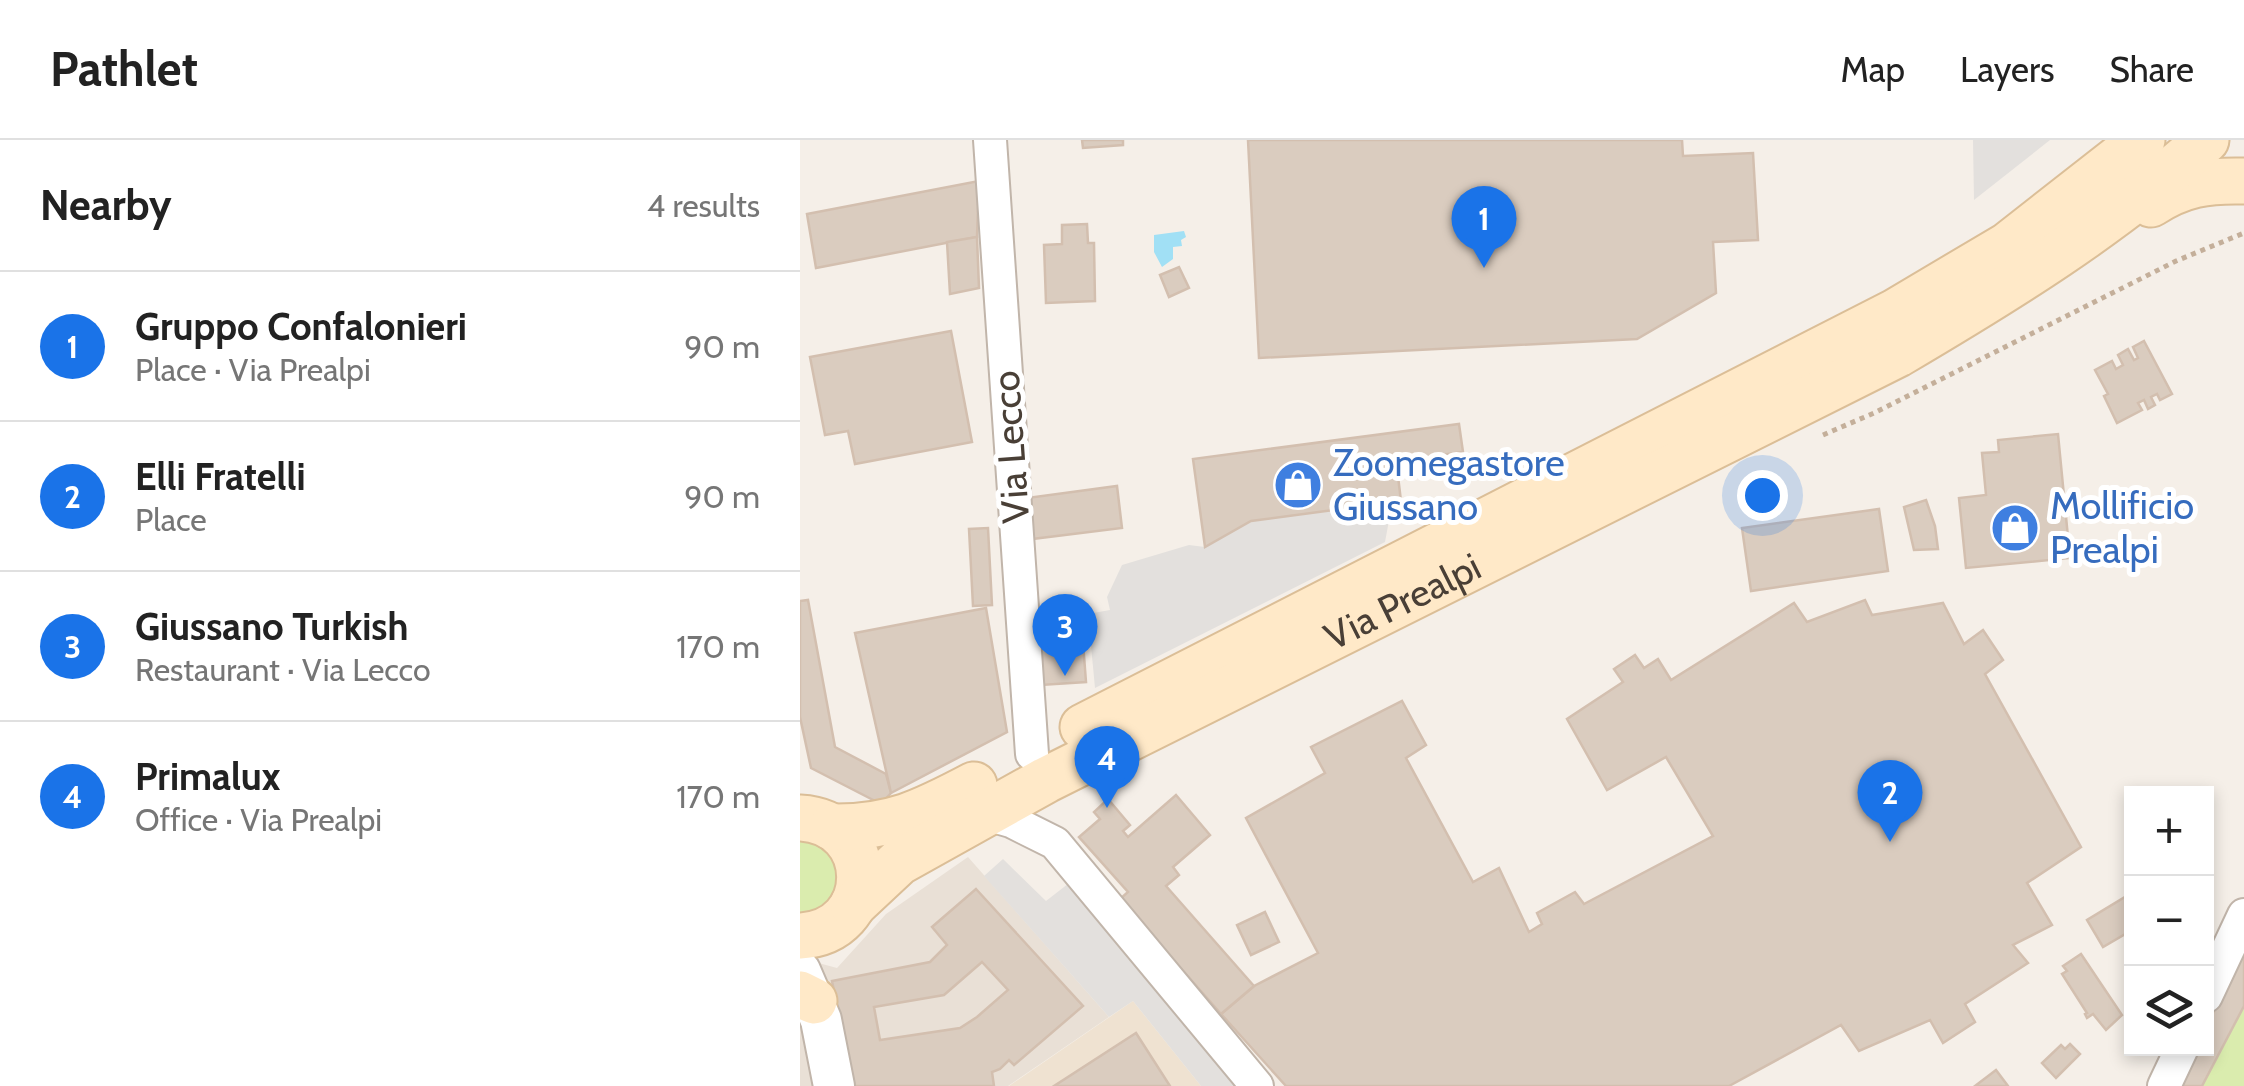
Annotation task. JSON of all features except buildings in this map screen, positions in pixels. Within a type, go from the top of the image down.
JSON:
[{"type":"main road","name":"Via Prealpi","points":[[827,923],[900,862],[984,814],[1039,767],[1895,312],[2008,245],[2142,140]]},
{"type":"main road","name":"Via Prealpi","points":[[812,816],[874,826],[1039,767],[1819,396],[1976,308],[2082,237],[2206,140]]},
{"type":"main road","points":[[2082,237],[2124,222],[2184,185],[2213,180],[2244,181]]},
{"type":"main road","points":[[812,816],[851,845],[858,862],[860,887],[827,923]]},
{"type":"street","name":"Via Lecco","points":[[990,140],[1039,767],[1055,843]]},
{"type":"street","points":[[984,814],[1055,843],[1257,1086]]},
{"type":"street","points":[[2214,979],[2244,916]]},
{"type":"street","points":[[827,923],[809,997],[834,1086]]},
{"type":"street","points":[[2164,1086],[2178,1056]]},
{"type":"shaded area","points":[[1973,140],[2050,140],[1974,200]]},
{"type":"shaded area","points":[[1383,504],[1390,515],[1385,542],[1095,688],[1088,614],[1110,610],[1107,597],[1122,565],[1189,545],[1205,547],[1251,521]]},
{"type":"shaded area","points":[[968,857],[1109,1017],[1008,1086],[800,1086],[800,958],[837,968],[886,914]]},
{"type":"shaded area","points":[[1003,859],[1046,901],[1073,880],[1243,1086],[1201,1086],[1133,1001],[1109,1017],[984,876]]},
{"type":"shaded area","points":[[1133,1001],[1201,1086],[1009,1086]]},
{"type":"green space","points":[[800,830],[814,831],[849,886],[800,924]]},
{"type":"green space","points":[[2244,960],[2244,1086],[2178,1086],[2200,1056],[2214,1056],[2214,1029]]},
{"type":"water","points":[[1184,231],[1182,246],[1173,247],[1173,259],[1162,267],[1154,252],[1154,235]]},
{"type":"place","name":"Gruppo Confalonieri","points":[[1484,268]]},
{"type":"place","name":"Zoomegastore Giussano","points":[[1298,485]]},
{"type":"place","name":"Mollificio Prealpi","points":[[2015,528]]},
{"type":"place","name":"Giussano Turkish","points":[[1065,676]]},
{"type":"place","name":"Primalux","points":[[1107,808]]},
{"type":"place","name":"Elli Fratelli","points":[[1890,842]]}]
